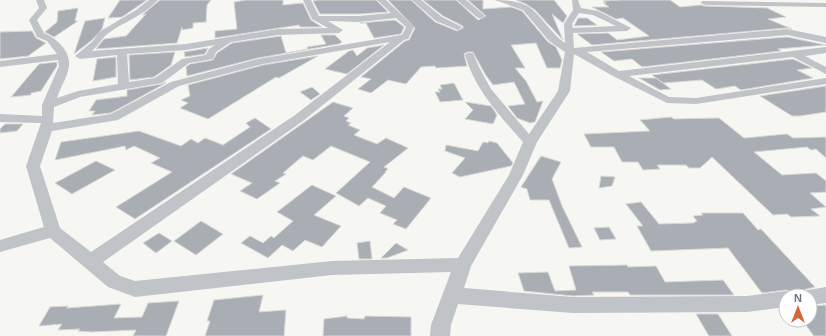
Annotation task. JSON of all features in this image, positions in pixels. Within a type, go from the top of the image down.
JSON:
[{"type":"street","points":[[40,0],[43,8],[33,20],[35,26],[40,35],[50,39],[59,49],[64,61],[53,89],[48,116],[33,166],[53,232],[91,261],[114,282],[134,289],[332,268],[463,265]]},
{"type":"street","points":[[82,55],[96,43],[102,34],[139,12],[154,0]]},
{"type":"street","points":[[307,0],[315,17],[362,43]]},
{"type":"street","points":[[91,261],[299,118],[408,34],[410,27],[381,0]]},
{"type":"street","points":[[416,0],[438,19],[458,27]]},
{"type":"street","points":[[460,0],[481,16]]},
{"type":"street","points":[[499,0],[526,8],[552,39],[667,100],[696,100],[826,81]]},
{"type":"street","points":[[440,336],[441,325],[463,265],[516,175],[530,142],[564,91],[574,51],[568,31],[568,24],[577,10],[575,0],[565,0]]},
{"type":"street","points":[[705,3],[716,1],[748,5],[826,4]]},
{"type":"street","points":[[568,31],[626,28],[595,13],[577,10]]},
{"type":"street","points":[[315,17],[363,19],[398,15]]},
{"type":"street","points":[[0,64],[64,61],[82,55],[186,47],[288,32],[345,34]]},
{"type":"street","points":[[574,51],[787,32],[826,40]]},
{"type":"street","points":[[53,89],[78,94],[158,82],[186,61],[210,57],[212,51],[233,39]]},
{"type":"street","points":[[0,118],[26,119],[48,116],[114,117],[166,88],[262,60],[362,43],[395,44]]},
{"type":"street","points":[[617,74],[760,60],[826,50]]},
{"type":"street","points":[[122,51],[124,88]]},
{"type":"street","points":[[794,54],[826,71]]},
{"type":"street","points":[[470,55],[478,80],[503,112],[530,142]]},
{"type":"street","points":[[48,116],[78,94]]},
{"type":"street","points":[[0,246],[53,232]]},
{"type":"street","points":[[452,295],[573,305],[747,304],[778,301]]},
{"type":"building","points":[[120,0],[147,0],[122,17],[108,18]]},
{"type":"building","points":[[160,0],[211,0],[207,5],[206,22],[193,23],[193,28],[182,30],[182,27],[177,43],[96,49],[104,39],[126,36],[146,14],[142,15]]},
{"type":"building","points":[[246,0],[283,0],[283,5],[303,3],[311,20],[322,27],[300,27],[299,25],[215,38],[215,31],[237,29],[234,2]]},
{"type":"building","points":[[376,0],[388,12],[320,14],[313,1]]},
{"type":"building","points":[[388,0],[411,0],[435,22],[457,31],[463,28],[463,26],[443,16],[423,0],[456,0],[478,20],[486,16],[468,0],[483,0],[483,9],[511,7],[522,11],[548,42],[556,47],[562,60],[560,68],[547,68],[536,43],[511,45],[525,68],[515,68],[526,81],[537,102],[543,101],[535,122],[530,123],[517,118],[508,106],[525,104],[514,82],[493,85],[473,52],[467,52],[464,54],[467,66],[436,68],[435,66],[421,67],[406,84],[388,80],[371,93],[358,89],[371,79],[361,77],[405,41],[409,40],[415,28]]},
{"type":"building","points":[[516,0],[554,0],[567,16],[563,23],[552,14],[563,40],[535,10]]},
{"type":"building","points":[[670,0],[680,7],[701,5],[767,8],[786,17],[768,19],[792,29],[787,28],[592,45],[577,34],[608,33],[617,40],[649,36],[623,18],[616,19],[592,7],[609,7],[603,3],[606,3],[603,1]]},
{"type":"building","points":[[78,8],[75,21],[78,21],[54,37],[45,32],[57,22],[58,11]]},
{"type":"building","points":[[105,18],[102,29],[92,40],[74,54],[85,21]]},
{"type":"building","points":[[578,18],[587,18],[597,25],[574,26]]},
{"type":"building","points":[[395,20],[404,27],[401,34],[374,38],[366,23],[360,23]]},
{"type":"building","points":[[32,31],[36,38],[46,43],[28,56],[0,59],[0,32]]},
{"type":"building","points":[[321,35],[335,35],[342,42],[339,44],[258,58],[187,76],[186,67],[190,64],[213,60],[217,53],[232,43],[281,36],[286,53],[308,49],[307,47],[326,44]]},
{"type":"building","points":[[787,37],[826,45],[778,49],[781,51],[642,67],[632,59],[614,61],[601,52]]},
{"type":"building","points":[[384,45],[347,74],[325,69],[349,51],[353,50],[357,56],[367,48]]},
{"type":"building","points":[[208,48],[205,54],[185,57],[184,52]]},
{"type":"building","points":[[175,52],[171,65],[154,77],[130,80],[129,55]]},
{"type":"building","points":[[318,56],[279,78],[276,77],[208,119],[180,108],[188,103],[181,100],[190,96],[188,85],[263,65]]},
{"type":"building","points":[[116,57],[116,77],[93,81],[97,59]]},
{"type":"building","points":[[793,59],[812,68],[797,70],[813,78],[741,90],[735,86],[716,89],[702,80],[663,83],[652,75]]},
{"type":"building","points":[[57,62],[57,66],[41,91],[31,93],[31,95],[11,97],[39,64]]},
{"type":"building","points":[[639,78],[656,78],[671,89],[660,90]]},
{"type":"building","points":[[166,82],[111,113],[92,115],[95,111],[89,111],[96,100],[127,96],[127,90]]},
{"type":"building","points":[[454,83],[463,100],[440,102],[435,92],[440,92],[438,89],[442,89],[440,85]]},
{"type":"building","points":[[826,86],[826,112],[800,116],[792,116],[760,96]]},
{"type":"building","points":[[312,87],[320,94],[311,100],[300,92]]},
{"type":"building","points":[[333,102],[353,108],[344,116],[349,118],[346,121],[351,123],[348,125],[360,130],[354,135],[377,144],[386,138],[408,148],[384,167],[388,169],[372,187],[394,198],[404,187],[431,198],[406,229],[393,224],[397,220],[380,213],[386,206],[368,198],[359,206],[336,193],[370,162],[331,146],[313,160],[303,156],[283,173],[286,174],[275,181],[280,183],[257,199],[240,191],[252,183],[231,174]]},
{"type":"building","points":[[465,102],[491,106],[497,115],[493,124],[465,119],[473,110]]},
{"type":"building","points":[[671,117],[674,119],[719,118],[744,138],[787,134],[793,138],[826,137],[826,158],[816,149],[811,150],[807,147],[754,152],[782,175],[816,173],[826,181],[826,192],[810,193],[826,207],[811,209],[820,216],[791,217],[787,214],[773,215],[712,157],[700,168],[689,168],[686,165],[657,165],[660,169],[643,170],[638,162],[622,162],[614,147],[591,147],[584,134],[650,131],[640,120]]},
{"type":"building","points":[[255,118],[271,129],[135,219],[116,207],[172,172],[151,163],[160,158],[134,146],[126,150],[125,146],[55,160],[61,142],[139,131],[181,146],[191,139],[198,143],[205,138],[223,145],[250,127],[246,123]]},
{"type":"building","points":[[5,124],[23,124],[17,131],[0,133],[0,129]]},
{"type":"building","points":[[489,141],[497,143],[513,163],[511,166],[460,177],[452,173],[465,158],[445,151],[446,145],[478,151],[483,142],[488,143]]},
{"type":"building","points":[[541,156],[561,162],[552,179],[562,206],[582,247],[569,248],[549,200],[530,200],[527,189],[521,187]]},
{"type":"building","points":[[96,161],[115,170],[72,194],[55,183]]},
{"type":"building","points":[[601,176],[615,177],[612,186],[599,188]]},
{"type":"building","points":[[312,185],[336,196],[314,215],[341,226],[322,247],[305,240],[293,251],[282,245],[268,258],[241,243],[250,236],[263,243],[271,236],[274,238],[293,221],[277,212]]},
{"type":"building","points":[[641,202],[659,224],[693,223],[697,221],[693,216],[703,215],[701,213],[743,213],[758,230],[761,229],[815,287],[778,288],[778,291],[762,293],[728,248],[651,251],[637,226],[643,226],[626,204]]},
{"type":"building","points":[[201,221],[223,234],[196,255],[174,241]]},
{"type":"building","points":[[609,227],[616,239],[600,240],[594,228]]},
{"type":"building","points":[[159,233],[172,241],[156,253],[143,243]]},
{"type":"building","points":[[370,241],[372,259],[359,259],[357,243]]},
{"type":"building","points":[[396,243],[408,250],[387,258],[381,258]]},
{"type":"building","points":[[627,265],[628,267],[656,266],[665,282],[723,280],[734,295],[630,295],[628,292],[592,292],[594,295],[573,296],[524,291],[518,273],[548,272],[555,291],[576,290],[569,266]]},
{"type":"building","points":[[263,295],[259,312],[286,310],[284,336],[205,336],[210,321],[207,321],[214,300]]},
{"type":"building","points":[[179,301],[166,336],[133,336],[136,330],[91,332],[78,331],[80,329],[58,330],[62,324],[39,326],[50,307],[68,306],[67,308],[121,304],[114,318],[142,317],[148,303]]},
{"type":"building","points":[[826,305],[826,336],[814,336],[808,328],[818,328],[818,306]]},
{"type":"building","points":[[696,314],[718,314],[732,336],[709,336]]},
{"type":"building","points":[[347,316],[347,318],[364,319],[365,316],[411,317],[411,336],[323,336],[324,319]]}]
